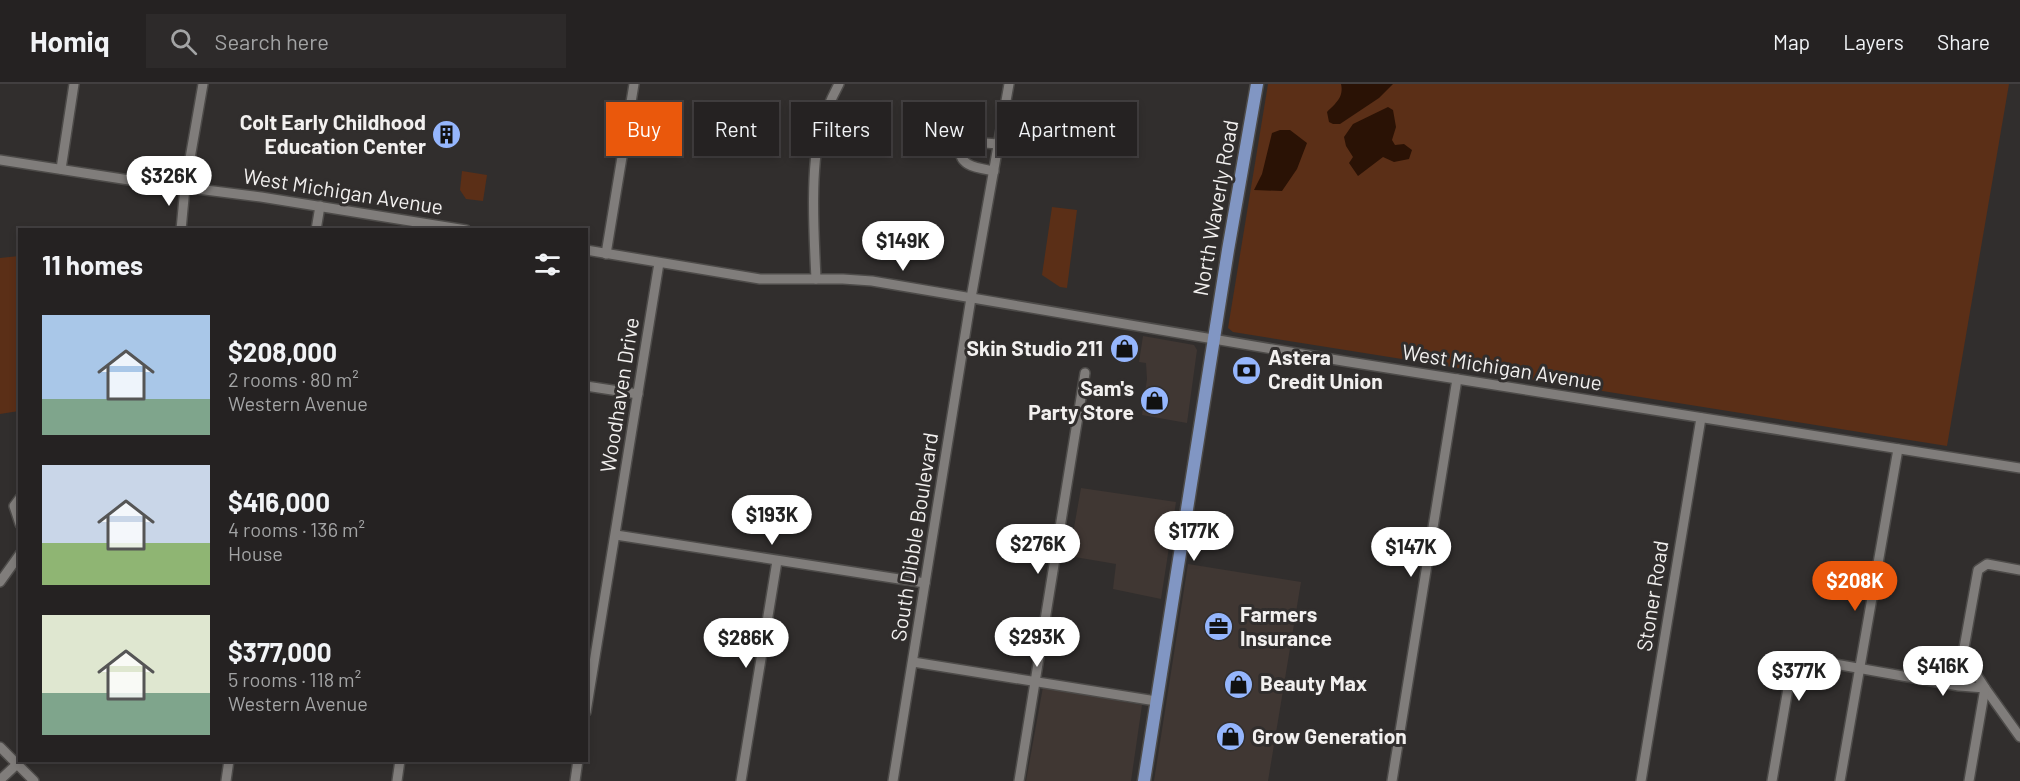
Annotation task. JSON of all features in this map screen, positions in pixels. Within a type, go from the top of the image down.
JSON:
[{"type":"main road","name":"North Waverly Road","points":[[1144,781],[1257,84]]},
{"type":"street","points":[[61,169],[74,84]]},
{"type":"street","points":[[181,228],[185,187],[202,84]]},
{"type":"street","points":[[606,254],[634,84]]},
{"type":"street","points":[[816,279],[817,148],[825,116],[839,84]]},
{"type":"street","name":"South Dibble Boulevard","points":[[1006,102],[1009,84]]},
{"type":"street","points":[[994,171],[965,163],[961,158],[960,150],[962,146],[972,142],[997,144]]},
{"type":"street","name":"South Dibble Boulevard","points":[[894,781],[971,298],[997,151]]},
{"type":"street","name":"West Michigan Avenue","points":[[0,160],[320,206],[454,228]]},
{"type":"street","points":[[316,228],[320,206]]},
{"type":"street","name":"West Michigan Avenue","points":[[588,250],[760,279],[872,281],[1457,379],[2020,468]]},
{"type":"street","name":"Woodhaven Drive","points":[[588,700],[659,263]]},
{"type":"street","points":[[1019,781],[1085,373]]},
{"type":"street","points":[[1392,781],[1457,379]]},
{"type":"street","points":[[588,386],[638,394]]},
{"type":"street","name":"Stoner Road","points":[[1641,781],[1701,418]]},
{"type":"street","points":[[1840,781],[1898,448]]},
{"type":"street","points":[[18,501],[14,506],[18,518]]},
{"type":"street","points":[[616,535],[925,583]]},
{"type":"street","points":[[0,582],[18,557]]},
{"type":"street","points":[[741,781],[777,561]]},
{"type":"street","points":[[2020,570],[1987,564],[1978,570],[1964,648],[1965,657],[2020,737]]},
{"type":"street","points":[[1772,781],[1792,665],[1801,658],[1959,686],[1985,688]]},
{"type":"street","points":[[913,662],[1156,701]]},
{"type":"street","points":[[1969,781],[1985,688]]},
{"type":"street","points":[[0,747],[34,781]]},
{"type":"street","points":[[226,781],[229,762]]},
{"type":"street","points":[[397,781],[400,762]]},
{"type":"street","points":[[575,781],[579,762]]},
{"type":"street","points":[[0,780],[16,765]]},
{"type":"shaded area","points":[[1268,84],[2009,84],[1947,446],[1233,332],[1228,328]]},
{"type":"shaded area","points":[[1341,84],[1393,84],[1379,98],[1340,124],[1333,124],[1329,122],[1327,112],[1340,96]]},
{"type":"shaded area","points":[[1388,107],[1393,110],[1396,127],[1392,140],[1395,145],[1404,144],[1412,150],[1409,159],[1394,162],[1383,157],[1358,176],[1349,163],[1353,157],[1346,146],[1344,137],[1353,124]]},
{"type":"shaded area","points":[[1290,130],[1307,143],[1297,169],[1282,191],[1254,190],[1262,174],[1272,133]]},
{"type":"shaded area","points":[[462,171],[487,175],[483,201],[466,199],[460,190]]},
{"type":"shaded area","points":[[1052,207],[1077,210],[1067,288],[1060,287],[1042,275]]},
{"type":"shaded area","points":[[18,256],[18,411],[0,414],[0,258]]},
{"type":"shaded area","points":[[1143,336],[1194,345],[1197,350],[1187,423],[1142,415],[1147,379],[1146,363],[1139,362]]},
{"type":"shaded area","points":[[1081,488],[1176,502],[1161,599],[1113,589],[1116,564],[1069,556]]},
{"type":"shaded area","points":[[1188,564],[1301,582],[1268,781],[1154,781]]},
{"type":"shaded area","points":[[1043,687],[1142,705],[1131,781],[1026,781]]},
{"type":"place","name":"Colt Early Childhood Education Center","points":[[447,135]]},
{"type":"place","name":"Skin Studio 211","points":[[1124,349]]},
{"type":"place","name":"Astera Credit Union","points":[[1247,370]]},
{"type":"place","name":"Sam's Party Store","points":[[1155,401]]},
{"type":"place","name":"Farmers Insurance","points":[[1219,627]]},
{"type":"place","name":"Beauty Max","points":[[1239,684]]},
{"type":"place","name":"Grow Generation","points":[[1231,737]]}]
